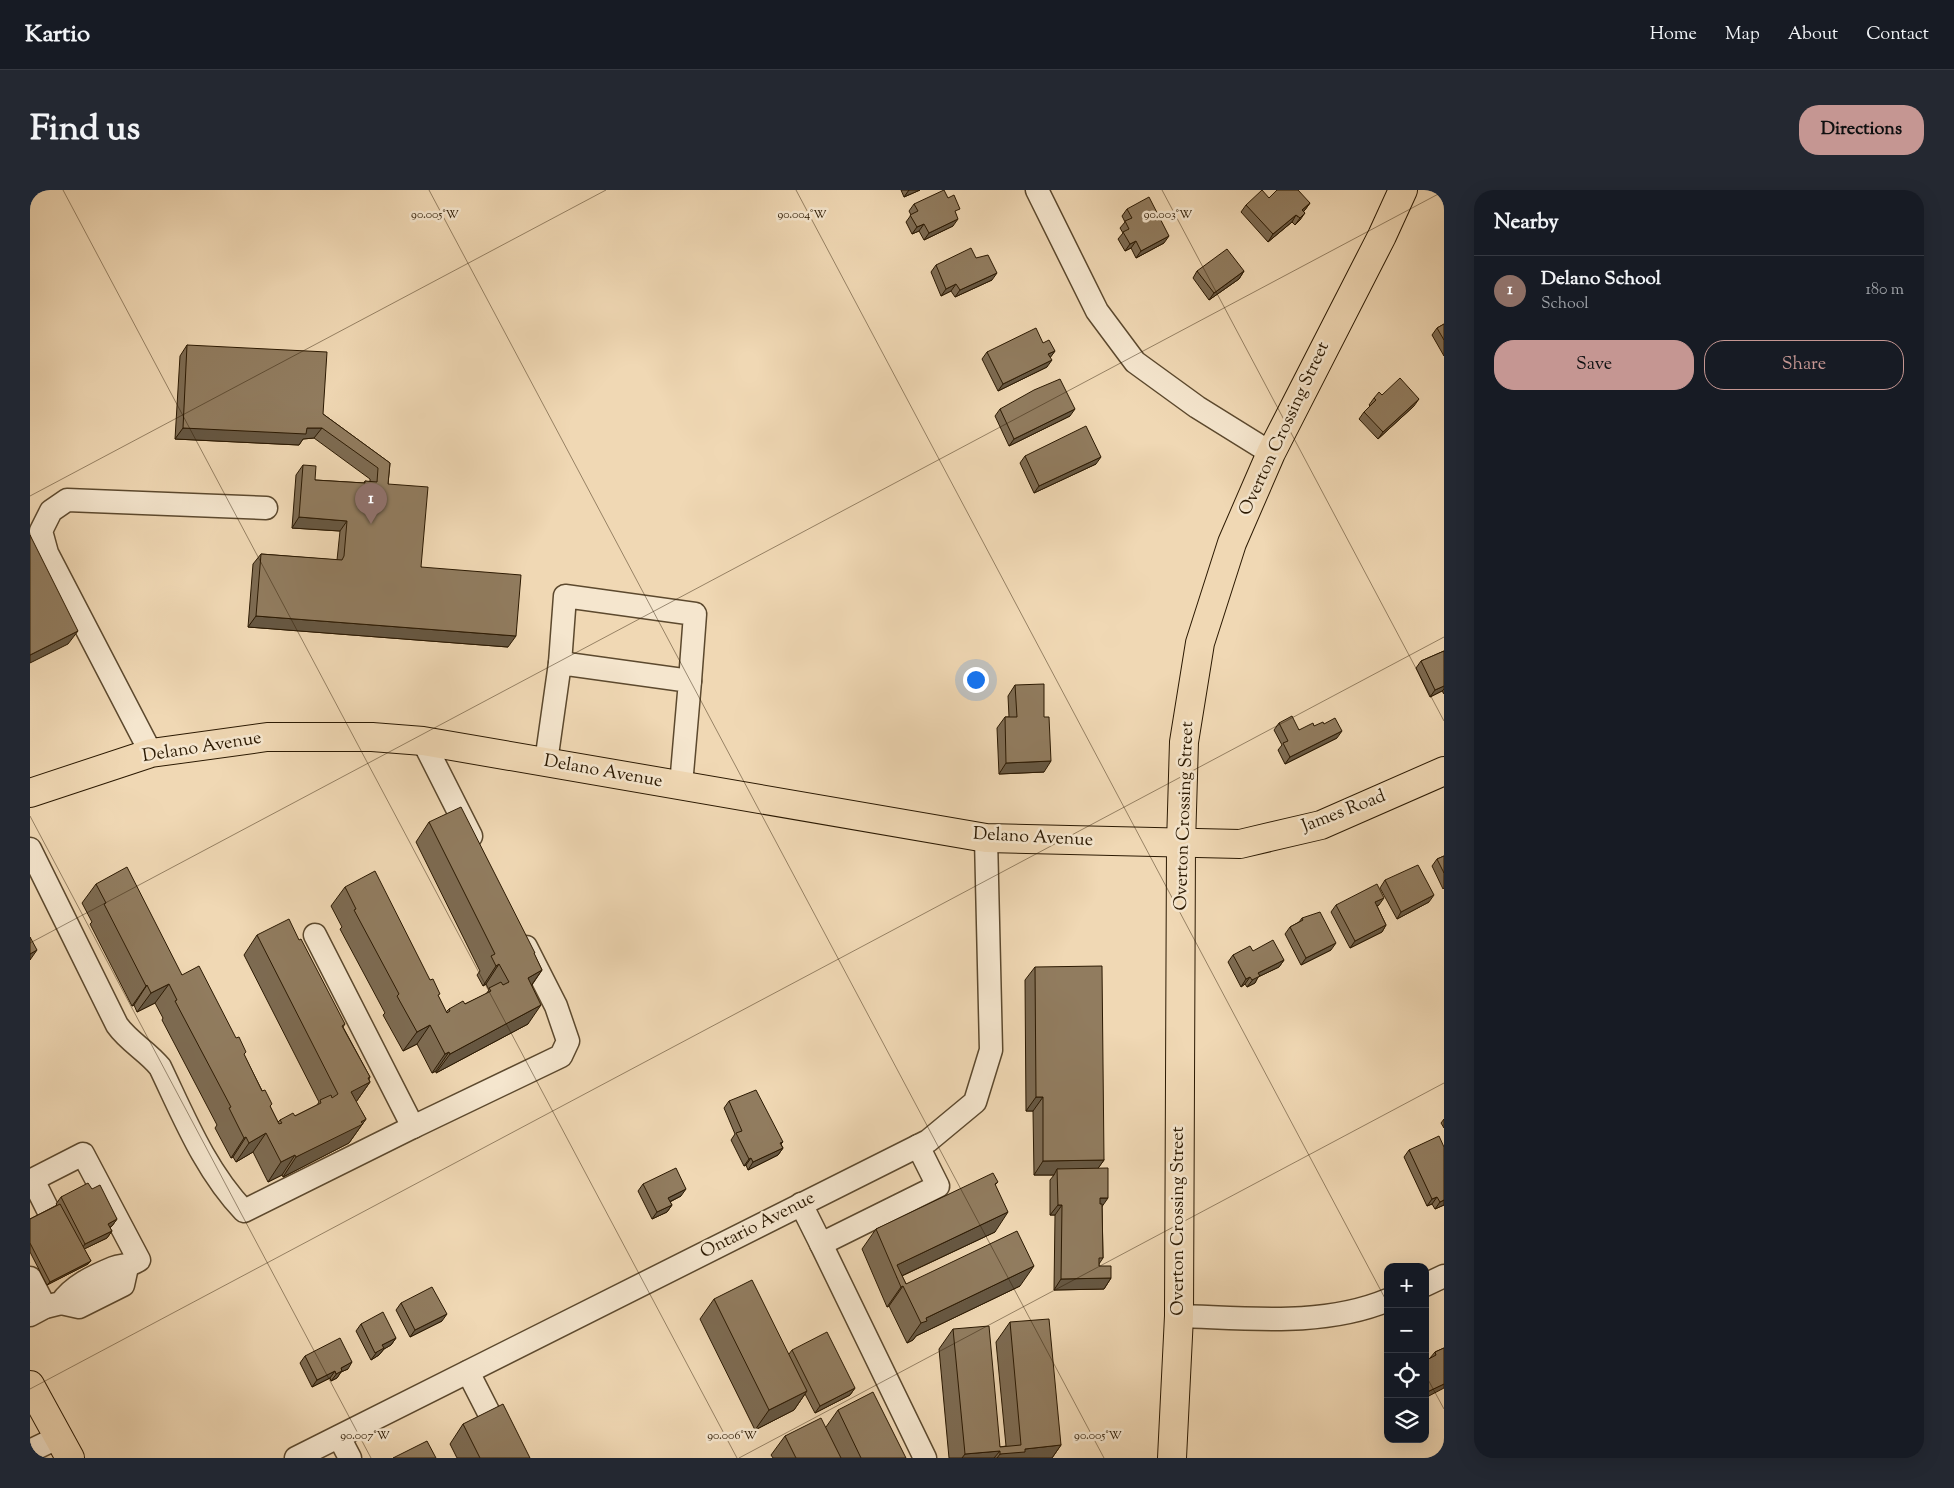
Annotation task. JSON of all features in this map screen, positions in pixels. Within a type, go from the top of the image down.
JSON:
[{"type":"main road","name":"Overton Crossing Street","points":[[1172,1458],[1179,1316],[1181,844],[1184,742],[1200,643],[1232,543],[1271,453],[1403,190]]},
{"type":"main road","name":"Delano Avenue","points":[[30,793],[151,753],[266,737],[372,737],[423,741],[986,838],[1181,844]]},
{"type":"main road","name":"James Road","points":[[1181,844],[1240,844],[1321,825],[1444,771]]},
{"type":"main road","points":[[30,1385],[64,1447]]},
{"type":"street","points":[[1037,190],[1097,311],[1135,362],[1196,408],[1271,453]]},
{"type":"street","points":[[151,753],[47,553],[41,531],[51,511],[67,500],[266,508]]},
{"type":"street","points":[[546,762],[560,663],[565,596],[695,614],[681,785]]},
{"type":"street","points":[[560,663],[690,682]]},
{"type":"street","points":[[423,741],[480,856]]},
{"type":"street","name":"Ontario Avenue","points":[[296,1458],[928,1141],[975,1102],[991,1050],[986,838]]},
{"type":"street","points":[[30,849],[117,1025],[125,1036],[153,1058],[160,1067],[208,1166],[226,1193],[244,1211],[561,1056],[568,1041],[556,1006],[516,926]]},
{"type":"street","points":[[315,935],[413,1127]]},
{"type":"street","points":[[821,1244],[938,1186],[918,1146]]},
{"type":"street","points":[[49,1212],[32,1180],[83,1154],[138,1260],[127,1267],[115,1267],[62,1292]]},
{"type":"street","points":[[801,1204],[925,1458]]},
{"type":"street","points":[[30,1278],[62,1292],[79,1307],[123,1285],[127,1267]]},
{"type":"street","points":[[1429,1283],[1444,1276]]},
{"type":"street","points":[[1179,1316],[1294,1319],[1362,1311],[1384,1302]]},
{"type":"street","points":[[468,1372],[512,1458]]},
{"type":"street","points":[[339,1436],[350,1458]]},
{"type":"street","points":[[30,1451],[64,1447]]},
{"type":"building","points":[[944,190],[948,198],[954,195],[960,209],[955,211],[958,219],[929,233],[924,224],[917,227],[910,215],[918,211],[914,204]]},
{"type":"building","points":[[1262,190],[1269,198],[1277,190],[1298,190],[1310,203],[1302,210],[1305,213],[1300,218],[1296,215],[1273,234],[1246,205]]},
{"type":"building","points":[[1149,197],[1169,236],[1141,251],[1136,241],[1130,244],[1123,232],[1129,229],[1125,221],[1132,218],[1127,209]]},
{"type":"building","points":[[971,248],[976,258],[988,255],[997,273],[960,290],[956,284],[946,289],[936,265]]},
{"type":"building","points":[[1227,249],[1244,271],[1214,293],[1197,271]]},
{"type":"building","points":[[1444,324],[1444,340],[1437,328]]},
{"type":"building","points":[[1036,328],[1043,343],[1049,340],[1055,351],[1048,354],[1052,360],[1003,384],[987,352]]},
{"type":"building","points":[[187,345],[327,352],[323,414],[390,463],[388,484],[428,487],[421,567],[521,575],[516,636],[256,616],[261,554],[342,560],[344,556],[347,521],[299,517],[303,465],[316,466],[315,480],[365,483],[365,481],[377,482],[378,468],[322,428],[307,428],[306,434],[183,428]]},
{"type":"building","points":[[1400,378],[1419,399],[1383,432],[1364,412],[1376,400],[1374,398],[1379,392],[1382,395]]},
{"type":"building","points":[[1060,379],[1075,409],[1014,439],[1000,409],[1034,390]]},
{"type":"building","points":[[1086,426],[1101,457],[1039,486],[1025,456]]},
{"type":"building","points":[[30,535],[78,631],[30,655]]},
{"type":"building","points":[[1444,651],[1444,686],[1435,690],[1421,661]]},
{"type":"building","points":[[1044,684],[1044,717],[1049,717],[1051,761],[1006,763],[1005,717],[1017,717],[1015,685]]},
{"type":"building","points":[[1292,716],[1299,730],[1313,723],[1314,726],[1323,722],[1324,724],[1335,718],[1342,731],[1290,757],[1283,743],[1288,741],[1279,723]]},
{"type":"building","points":[[461,807],[542,970],[528,978],[541,1005],[450,1054],[449,1052],[445,1054],[430,1025],[417,1032],[354,910],[356,909],[345,887],[375,871],[430,980],[433,979],[447,1013],[450,1011],[449,1009],[463,1001],[465,1004],[491,991],[489,988],[501,982],[503,985],[509,982],[499,964],[496,966],[491,956],[495,954],[429,822]]},
{"type":"building","points":[[1444,856],[1444,873],[1437,859]]},
{"type":"building","points":[[1418,865],[1434,895],[1401,912],[1385,880]]},
{"type":"building","points":[[127,867],[182,975],[199,966],[236,1038],[239,1037],[246,1052],[244,1054],[262,1091],[265,1090],[272,1104],[270,1106],[279,1124],[282,1123],[280,1120],[293,1113],[295,1116],[321,1103],[320,1100],[331,1095],[332,1098],[338,1094],[257,935],[289,919],[345,1024],[342,1026],[370,1077],[368,1078],[370,1082],[351,1092],[366,1119],[361,1122],[363,1124],[296,1157],[295,1155],[281,1162],[266,1133],[249,1143],[246,1137],[244,1138],[229,1108],[231,1107],[175,1001],[177,1000],[169,984],[151,993],[104,904],[106,903],[96,884]]},
{"type":"building","points":[[1377,884],[1384,898],[1375,902],[1386,925],[1355,941],[1336,905]]},
{"type":"building","points":[[1320,912],[1336,943],[1306,958],[1290,927],[1303,920],[1302,918]]},
{"type":"building","points":[[30,937],[37,950],[30,954]]},
{"type":"building","points":[[1273,940],[1284,960],[1258,973],[1260,976],[1252,980],[1250,977],[1246,979],[1233,955],[1250,946],[1253,951]]},
{"type":"building","points":[[1102,966],[1104,1160],[1043,1161],[1043,1097],[1036,1097],[1035,967]]},
{"type":"building","points":[[756,1090],[783,1142],[780,1143],[783,1148],[753,1162],[751,1158],[749,1159],[736,1133],[742,1131],[729,1101]]},
{"type":"building","points":[[1439,1136],[1444,1147],[1444,1200],[1440,1202],[1437,1197],[1432,1199],[1409,1150]]},
{"type":"building","points":[[676,1168],[686,1189],[668,1198],[672,1205],[657,1212],[643,1184]]},
{"type":"building","points":[[1108,1168],[1108,1198],[1100,1198],[1100,1204],[1102,1204],[1103,1258],[1099,1258],[1099,1266],[1111,1266],[1111,1278],[1061,1279],[1062,1205],[1058,1205],[1057,1169]]},
{"type":"building","points":[[993,1173],[998,1182],[995,1184],[1008,1212],[897,1265],[906,1284],[1017,1231],[1034,1266],[926,1318],[927,1321],[921,1323],[903,1286],[901,1287],[876,1229]]},
{"type":"building","points":[[88,1183],[92,1189],[100,1185],[117,1219],[108,1224],[112,1231],[85,1244],[61,1197]]},
{"type":"building","points":[[60,1204],[91,1261],[50,1282],[30,1243],[30,1219]]},
{"type":"building","points":[[752,1280],[807,1391],[769,1410],[714,1299]]},
{"type":"building","points":[[432,1287],[447,1314],[415,1330],[401,1303]]},
{"type":"building","points":[[383,1312],[396,1338],[382,1345],[384,1348],[375,1353],[361,1324]]},
{"type":"building","points":[[1049,1319],[1061,1445],[1025,1449],[1025,1452],[1000,1454],[1000,1451],[965,1454],[953,1329],[989,1326],[1000,1447],[1021,1445],[1010,1322]]},
{"type":"building","points":[[827,1332],[855,1388],[820,1406],[792,1350]]},
{"type":"building","points":[[340,1338],[352,1362],[341,1368],[342,1371],[336,1374],[335,1371],[317,1380],[305,1356]]},
{"type":"building","points":[[1444,1348],[1444,1384],[1429,1391],[1429,1359],[1436,1355],[1435,1352]]},
{"type":"building","points":[[873,1392],[906,1458],[861,1458],[838,1410]]},
{"type":"building","points":[[503,1404],[530,1458],[480,1458],[463,1424]]},
{"type":"building","points":[[821,1418],[841,1458],[796,1458],[785,1436]]},
{"type":"building","points":[[427,1441],[436,1458],[393,1458]]},
{"type":"place","name":"Delano School","points":[[371,524]]}]
